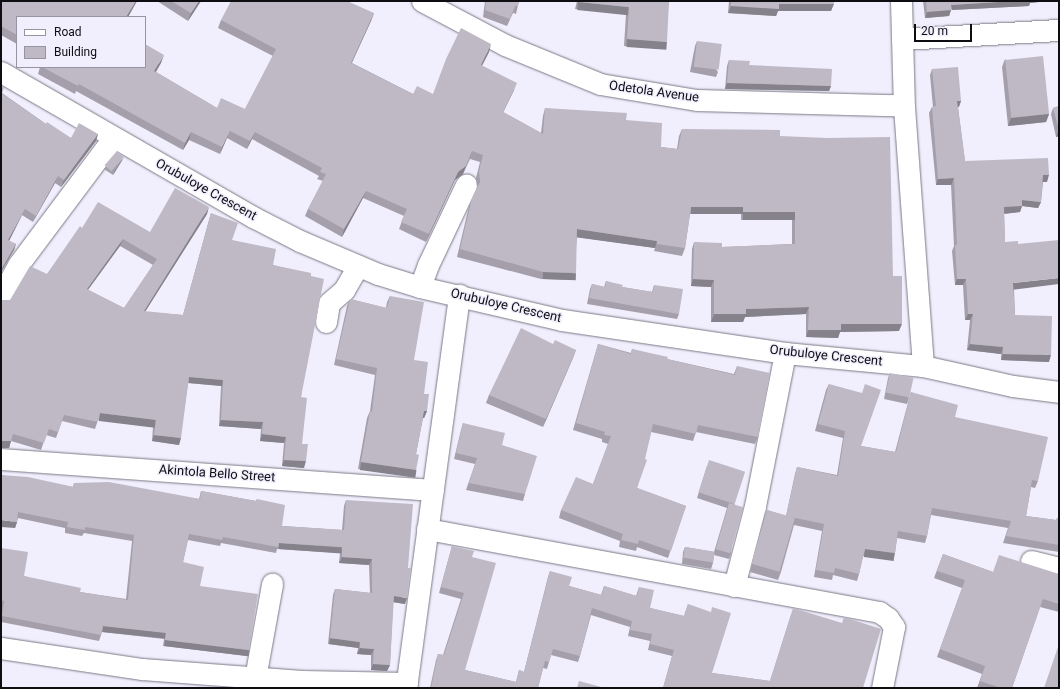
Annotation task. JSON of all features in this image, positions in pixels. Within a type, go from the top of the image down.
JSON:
[{"type":"street","name":"Odetola Avenue","points":[[422,1],[505,46],[600,84],[697,100],[893,105],[904,107]]},
{"type":"street","points":[[901,1],[904,107],[923,366]]},
{"type":"street","points":[[902,39],[1059,30]]},
{"type":"street","name":"Orubuloye Crescent","points":[[1,72],[113,138],[253,217],[300,241],[358,266],[420,287],[562,320],[785,353],[923,366],[1013,386],[1059,392]]},
{"type":"street","points":[[1,296],[18,265],[113,138]]},
{"type":"street","points":[[420,287],[428,265],[466,185]]},
{"type":"street","points":[[326,322],[329,303],[344,290],[358,266]]},
{"type":"street","points":[[1,648],[142,669],[302,681],[407,685],[459,295]]},
{"type":"street","points":[[734,586],[755,506],[785,353]]},
{"type":"street","name":"Akintola Bello Street","points":[[1,459],[433,490]]},
{"type":"street","points":[[427,529],[734,586],[865,608],[888,618],[894,627],[886,687]]},
{"type":"street","points":[[1032,561],[1059,568]]},
{"type":"street","points":[[255,678],[272,584]]},
{"type":"building","points":[[1,1],[136,1],[127,16],[16,16],[16,34],[1,26]]},
{"type":"building","points":[[171,1],[199,1],[191,13]]},
{"type":"building","points":[[231,1],[347,1],[374,13],[351,63],[413,94],[417,86],[433,94],[446,59],[461,28],[491,44],[481,65],[517,83],[503,112],[543,134],[545,108],[627,113],[626,120],[662,123],[661,147],[678,149],[682,129],[780,130],[780,136],[827,138],[890,137],[893,276],[902,276],[902,324],[841,324],[841,330],[808,330],[809,307],[746,309],[746,314],[714,314],[714,280],[693,279],[694,242],[722,243],[722,247],[795,244],[795,212],[743,212],[743,207],[691,207],[685,248],[657,244],[657,241],[577,229],[576,273],[543,272],[460,249],[472,198],[480,182],[479,171],[483,155],[472,151],[466,166],[458,172],[429,234],[401,222],[407,209],[366,191],[344,229],[308,209],[326,174],[320,172],[322,168],[255,132],[250,141],[230,131],[222,147],[191,132],[185,143],[79,84],[78,86],[44,68],[146,68],[146,45],[164,55],[154,71],[217,108],[221,98],[245,109],[276,49],[221,20]]},
{"type":"building","points":[[486,1],[519,1],[518,6],[515,6],[510,19],[485,10]]},
{"type":"building","points":[[578,1],[669,1],[667,42],[627,39],[629,7]]},
{"type":"building","points":[[731,1],[834,1],[834,4],[779,4],[779,9],[731,6]]},
{"type":"building","points":[[926,1],[1014,1],[951,5],[952,10],[927,12]]},
{"type":"building","points":[[697,41],[722,44],[719,70],[694,67]]},
{"type":"building","points":[[1043,56],[1049,114],[1011,118],[1005,60]]},
{"type":"building","points":[[729,60],[750,61],[749,65],[832,69],[831,86],[727,83]]},
{"type":"building","points":[[958,67],[961,101],[957,101],[965,161],[1048,158],[1049,175],[1043,175],[1041,202],[1022,200],[1022,206],[1004,207],[1005,242],[1018,241],[1018,244],[1059,240],[1059,278],[1013,283],[1015,315],[1052,316],[1051,355],[1003,354],[1003,347],[970,344],[973,314],[968,314],[966,279],[957,279],[954,178],[938,179],[932,107],[936,106],[932,69]]},
{"type":"building","points":[[1,85],[4,87],[1,92]]},
{"type":"building","points":[[1,93],[46,124],[47,122],[71,138],[79,123],[98,134],[64,180],[58,176],[36,216],[25,209],[8,240],[16,244],[1,270]]},
{"type":"building","points":[[1059,106],[1059,130],[1053,108]]},
{"type":"building","points":[[117,151],[124,157],[111,171],[105,165]]},
{"type":"building","points":[[175,188],[209,207],[144,311],[183,315],[211,213],[238,223],[232,240],[276,249],[273,265],[311,273],[311,276],[324,279],[301,397],[307,398],[302,444],[308,444],[306,461],[284,460],[286,437],[262,434],[263,422],[221,420],[223,380],[189,377],[181,438],[154,435],[156,420],[100,413],[98,422],[64,415],[58,432],[49,429],[44,443],[13,434],[11,441],[1,441],[1,300],[10,300],[30,266],[47,274],[80,226],[82,228],[98,202],[150,232]],"holes":[[[123,239],[157,259],[124,308],[87,289]]]},
{"type":"building","points":[[606,281],[623,285],[622,287],[653,292],[654,285],[683,289],[679,314],[589,298],[592,284],[605,287]]},
{"type":"building","points":[[390,296],[424,302],[414,360],[428,362],[424,394],[429,394],[427,411],[424,411],[416,454],[419,455],[416,470],[361,462],[370,411],[372,412],[377,368],[336,359],[350,299],[387,308]]},
{"type":"building","points":[[521,328],[553,344],[555,340],[576,350],[546,419],[489,395]]},
{"type":"building","points":[[598,344],[631,354],[632,349],[668,357],[667,359],[735,375],[737,366],[770,373],[758,437],[698,425],[696,434],[653,424],[645,459],[647,460],[637,488],[686,506],[671,551],[639,540],[638,544],[621,540],[623,534],[561,510],[576,477],[593,484],[611,436],[604,435],[605,432],[576,423]]},
{"type":"building","points":[[890,373],[913,378],[909,398],[886,393]]},
{"type":"building","points":[[829,384],[862,393],[865,384],[881,390],[861,446],[896,452],[911,392],[958,405],[955,417],[1048,437],[1038,481],[1032,480],[1026,516],[1056,520],[1059,518],[1059,545],[1006,536],[1011,521],[932,508],[927,536],[898,531],[895,553],[865,549],[859,574],[835,568],[834,573],[816,570],[824,524],[786,516],[797,467],[838,476],[845,431],[818,424]]},
{"type":"building","points":[[463,423],[505,433],[502,445],[537,456],[525,494],[469,483],[477,458],[456,453]]},
{"type":"building","points":[[709,460],[745,472],[735,504],[698,492]]},
{"type":"building","points":[[1,475],[28,477],[74,487],[74,483],[109,482],[200,499],[201,491],[256,501],[257,499],[285,505],[282,526],[344,530],[346,500],[413,504],[408,568],[411,568],[407,598],[394,596],[390,665],[373,664],[374,649],[360,648],[360,642],[330,638],[335,589],[372,593],[372,559],[342,557],[342,547],[279,543],[278,547],[223,537],[222,540],[189,534],[183,562],[204,567],[200,586],[258,594],[249,650],[165,640],[166,633],[103,626],[101,635],[2,616],[4,601],[1,600],[1,548],[28,552],[24,576],[81,588],[80,592],[128,600],[134,535],[85,527],[85,530],[67,527],[68,522],[18,512],[17,522],[1,520]]},
{"type":"building","points":[[729,503],[743,507],[730,553],[716,549]]},
{"type":"building","points":[[767,510],[795,518],[779,572],[752,564]]},
{"type":"building","points":[[452,546],[474,551],[472,557],[496,563],[465,670],[516,682],[519,670],[524,672],[550,571],[572,577],[569,586],[602,595],[604,586],[637,596],[639,587],[654,590],[650,608],[684,616],[688,604],[711,612],[712,607],[731,613],[712,673],[770,681],[793,608],[842,623],[844,617],[881,629],[863,688],[663,688],[674,650],[650,644],[652,634],[630,630],[632,621],[592,608],[580,656],[553,649],[549,662],[545,661],[538,688],[431,688],[438,654],[444,655],[464,593],[441,587]]},
{"type":"building","points":[[685,547],[715,552],[713,563],[683,558]]},
{"type":"building","points":[[943,554],[993,572],[999,555],[1059,574],[1059,604],[1043,599],[1012,688],[1001,688],[980,681],[985,666],[940,649],[965,580],[937,571]]},
{"type":"building","points":[[1059,644],[1059,688],[1044,688]]},
{"type":"building","points":[[579,681],[605,688],[577,688]]}]
